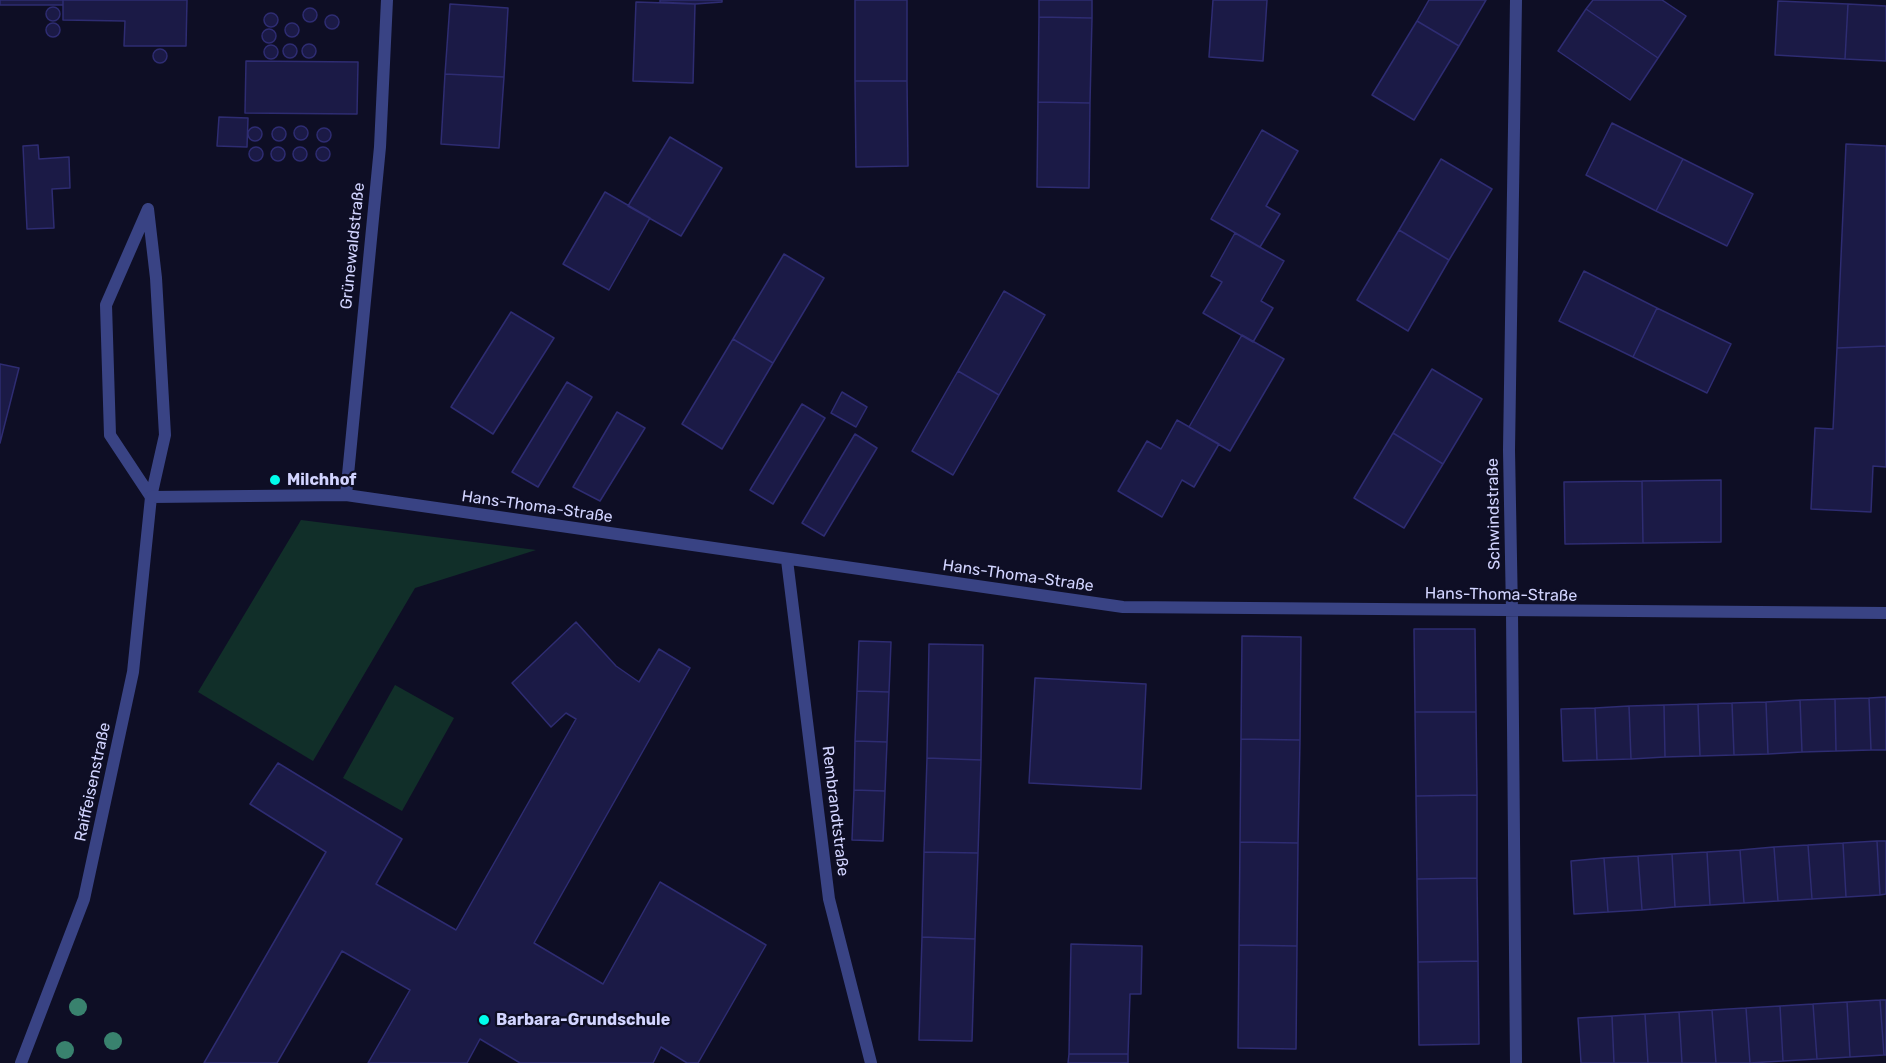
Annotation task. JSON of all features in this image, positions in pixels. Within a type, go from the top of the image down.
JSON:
[{"type":"street","name":"Grünewaldstraße","points":[[346,495],[380,147],[387,0]]},
{"type":"street","name":"Schwindstraße","points":[[1516,0],[1509,450],[1516,1063]]},
{"type":"street","name":"Raiffeisenstraße","points":[[21,1063],[84,899],[133,672],[151,497],[165,435],[156,278],[148,209],[106,305],[110,435],[151,497]]},
{"type":"street","name":"Hans-Thoma-Straße","points":[[151,497],[346,495],[1123,608],[1886,613]]},
{"type":"street","name":"Rembrandtstraße","points":[[786,560],[829,899],[872,1063]]},
{"type":"green space","points":[[301,520],[536,550],[415,588],[313,761],[198,692]]},
{"type":"green space","points":[[395,685],[454,718],[402,811],[343,778]]},
{"type":"building","points":[[0,0],[63,0],[63,5],[0,5]]},
{"type":"building","points":[[63,0],[187,0],[186,46],[124,46],[125,21],[63,20]]},
{"type":"building","points":[[660,0],[722,0],[722,2],[695,4],[660,2]]},
{"type":"building","points":[[855,0],[907,0],[907,81],[855,81]]},
{"type":"building","points":[[1039,0],[1092,0],[1092,18],[1039,17]]},
{"type":"building","points":[[1213,0],[1267,0],[1263,61],[1209,57]]},
{"type":"building","points":[[1429,0],[1486,0],[1459,46],[1417,21]]},
{"type":"building","points":[[1593,0],[1662,0],[1686,16],[1658,58],[1586,9]]},
{"type":"building","points":[[1778,1],[1848,4],[1845,59],[1775,55]]},
{"type":"building","points":[[636,2],[695,4],[693,83],[633,81]]},
{"type":"building","points":[[450,4],[508,8],[504,77],[445,74]]},
{"type":"building","points":[[1848,4],[1886,6],[1886,61],[1845,59]]},
{"type":"building","points":[[50,7],[56,7],[60,14],[56,21],[50,21],[46,17],[46,11]]},
{"type":"building","points":[[307,8],[313,8],[317,15],[313,22],[307,22],[303,18],[303,12]]},
{"type":"building","points":[[1586,9],[1658,58],[1630,100],[1558,51]]},
{"type":"building","points":[[268,13],[274,13],[278,20],[274,27],[268,27],[264,23],[264,17]]},
{"type":"building","points":[[329,15],[335,15],[339,22],[335,29],[329,29],[325,25],[325,19]]},
{"type":"building","points":[[1039,17],[1092,18],[1090,103],[1038,102]]},
{"type":"building","points":[[1417,21],[1459,46],[1414,120],[1372,95]]},
{"type":"building","points":[[50,23],[56,23],[60,30],[56,37],[50,37],[46,33],[46,27]]},
{"type":"building","points":[[289,23],[295,23],[299,30],[295,37],[289,37],[285,33],[285,27]]},
{"type":"building","points":[[266,29],[272,29],[276,36],[272,43],[266,43],[262,39],[262,33]]},
{"type":"building","points":[[287,44],[293,44],[297,51],[293,58],[287,58],[283,54],[283,48]]},
{"type":"building","points":[[306,44],[312,44],[316,51],[312,58],[306,58],[302,54],[302,48]]},
{"type":"building","points":[[268,45],[274,45],[278,52],[274,59],[268,59],[264,55],[264,49]]},
{"type":"building","points":[[157,49],[163,49],[167,56],[163,63],[157,63],[153,59],[153,53]]},
{"type":"building","points":[[246,61],[358,62],[357,114],[245,113]]},
{"type":"building","points":[[445,74],[504,77],[499,148],[441,144]]},
{"type":"building","points":[[855,81],[907,81],[908,166],[856,167]]},
{"type":"building","points":[[1038,102],[1090,103],[1089,188],[1037,187]]},
{"type":"building","points":[[219,117],[248,118],[247,147],[217,146]]},
{"type":"building","points":[[1612,123],[1683,159],[1656,211],[1586,175]]},
{"type":"building","points":[[298,126],[304,126],[308,133],[304,140],[298,140],[294,136],[294,130]]},
{"type":"building","points":[[252,127],[258,127],[262,134],[258,141],[252,141],[248,137],[248,131]]},
{"type":"building","points":[[276,127],[282,127],[286,134],[282,141],[276,141],[272,137],[272,131]]},
{"type":"building","points":[[321,128],[327,128],[331,135],[327,142],[321,142],[317,138],[317,132]]},
{"type":"building","points":[[1262,130],[1298,151],[1266,206],[1280,214],[1260,247],[1211,219]]},
{"type":"building","points":[[670,137],[722,168],[681,236],[628,206]]},
{"type":"building","points":[[1846,144],[1886,146],[1886,346],[1837,348]]},
{"type":"building","points":[[38,145],[39,159],[69,157],[70,188],[52,189],[54,228],[27,229],[23,146]]},
{"type":"building","points":[[253,147],[259,147],[263,154],[259,161],[253,161],[249,157],[249,151]]},
{"type":"building","points":[[275,147],[281,147],[285,154],[281,161],[275,161],[271,157],[271,151]]},
{"type":"building","points":[[297,147],[303,147],[307,154],[303,161],[297,161],[293,157],[293,151]]},
{"type":"building","points":[[320,147],[326,147],[330,154],[326,161],[320,161],[316,157],[316,151]]},
{"type":"building","points":[[1441,159],[1492,189],[1449,260],[1399,230]]},
{"type":"building","points":[[1683,159],[1753,194],[1727,246],[1656,211]]},
{"type":"building","points":[[605,192],[650,218],[609,290],[563,264]]},
{"type":"building","points":[[1399,230],[1449,260],[1408,331],[1357,300]]},
{"type":"building","points":[[1235,233],[1284,261],[1261,301],[1273,308],[1253,342],[1203,313],[1222,282],[1211,276]]},
{"type":"building","points":[[784,254],[824,278],[773,363],[733,339]]},
{"type":"building","points":[[1584,271],[1657,308],[1633,357],[1559,321]]},
{"type":"building","points":[[1004,291],[1045,315],[999,395],[958,371]]},
{"type":"building","points":[[1657,308],[1731,344],[1707,393],[1633,357]]},
{"type":"building","points":[[511,312],[554,338],[493,434],[451,407]]},
{"type":"building","points":[[1242,335],[1284,359],[1230,451],[1189,427]]},
{"type":"building","points":[[733,339],[773,363],[722,449],[682,424]]},
{"type":"building","points":[[1886,346],[1886,467],[1873,466],[1871,512],[1811,509],[1815,428],[1833,429],[1837,348]]},
{"type":"building","points":[[0,364],[19,368],[0,443]]},
{"type":"building","points":[[1432,369],[1482,399],[1443,464],[1393,433]]},
{"type":"building","points":[[958,371],[999,395],[953,475],[912,451]]},
{"type":"building","points":[[567,382],[592,397],[538,487],[512,472]]},
{"type":"building","points":[[842,392],[867,407],[856,427],[831,413]]},
{"type":"building","points":[[802,404],[825,418],[773,504],[750,490]]},
{"type":"building","points":[[617,412],[645,428],[600,501],[573,487]]},
{"type":"building","points":[[1177,420],[1219,444],[1194,487],[1182,480],[1162,517],[1118,491],[1147,441],[1161,449]]},
{"type":"building","points":[[1393,433],[1443,464],[1404,528],[1354,498]]},
{"type":"building","points":[[855,434],[877,448],[824,536],[802,523]]},
{"type":"building","points":[[1721,480],[1721,542],[1643,543],[1642,481]]},
{"type":"building","points":[[1642,481],[1643,543],[1565,544],[1564,482]]},
{"type":"building","name":"Barbara-Grundschule","points":[[576,622],[616,666],[639,682],[659,649],[690,668],[534,943],[603,984],[660,882],[766,945],[698,1063],[687,1063],[661,1047],[653,1063],[520,1063],[480,1039],[467,1063],[368,1063],[410,990],[342,951],[277,1063],[204,1063],[326,852],[250,804],[278,763],[402,839],[376,884],[456,930],[576,719],[566,713],[551,727],[512,683]]},
{"type":"building","points":[[1414,629],[1475,629],[1476,712],[1415,712]]},
{"type":"building","points":[[1242,636],[1301,637],[1300,740],[1241,739]]},
{"type":"building","points":[[859,641],[891,642],[889,692],[857,691]]},
{"type":"building","points":[[929,644],[983,645],[981,760],[927,758]]},
{"type":"building","points":[[1035,678],[1146,684],[1141,789],[1029,783]]},
{"type":"building","points":[[857,691],[889,692],[887,742],[855,741]]},
{"type":"building","points":[[1886,697],[1886,750],[1871,750],[1869,698]]},
{"type":"building","points":[[1869,698],[1871,750],[1836,751],[1835,699]]},
{"type":"building","points":[[1835,699],[1836,751],[1802,752],[1800,700]]},
{"type":"building","points":[[1800,700],[1802,752],[1768,754],[1766,702]]},
{"type":"building","points":[[1766,702],[1768,754],[1734,755],[1732,703]]},
{"type":"building","points":[[1732,703],[1734,755],[1700,756],[1698,704]]},
{"type":"building","points":[[1698,704],[1700,756],[1665,757],[1664,705]]},
{"type":"building","points":[[1664,705],[1665,757],[1631,759],[1629,706]]},
{"type":"building","points":[[1629,706],[1631,759],[1597,760],[1595,708]]},
{"type":"building","points":[[1595,708],[1597,760],[1563,761],[1561,709]]},
{"type":"building","points":[[1415,712],[1476,712],[1477,795],[1416,796]]},
{"type":"building","points":[[1241,739],[1300,740],[1298,843],[1240,842]]},
{"type":"building","points":[[855,741],[887,742],[885,791],[854,790]]},
{"type":"building","points":[[927,758],[981,760],[978,853],[924,852]]},
{"type":"building","points":[[854,790],[885,791],[883,841],[852,840]]},
{"type":"building","points":[[1477,795],[1477,878],[1417,879],[1416,796]]},
{"type":"building","points":[[1877,841],[1886,841],[1886,894],[1880,895]]},
{"type":"building","points":[[1877,841],[1880,895],[1846,897],[1843,843]]},
{"type":"building","points":[[1240,842],[1298,843],[1297,946],[1239,945]]},
{"type":"building","points":[[1843,843],[1846,897],[1812,899],[1808,845]]},
{"type":"building","points":[[1808,845],[1812,899],[1778,901],[1774,847]]},
{"type":"building","points":[[1774,847],[1778,901],[1744,903],[1740,850]]},
{"type":"building","points":[[1740,850],[1744,903],[1710,905],[1707,852]]},
{"type":"building","points":[[924,852],[978,853],[975,939],[922,937]]},
{"type":"building","points":[[1707,852],[1710,905],[1675,907],[1672,854]]},
{"type":"building","points":[[1672,854],[1675,907],[1642,910],[1638,856]]},
{"type":"building","points":[[1638,856],[1642,910],[1608,912],[1604,858]]},
{"type":"building","points":[[1604,858],[1608,912],[1574,914],[1571,861]]},
{"type":"building","points":[[1477,878],[1478,961],[1418,962],[1417,879]]},
{"type":"building","points":[[922,937],[975,939],[972,1041],[919,1040]]},
{"type":"building","points":[[1071,944],[1142,946],[1141,994],[1130,994],[1128,1054],[1069,1054]]},
{"type":"building","points":[[1239,945],[1297,946],[1296,1049],[1238,1048]]},
{"type":"building","points":[[1478,961],[1479,1044],[1419,1045],[1418,962]]},
{"type":"building","points":[[1880,1000],[1886,1000],[1886,1055],[1884,1055]]},
{"type":"building","points":[[1880,1000],[1884,1055],[1850,1057],[1847,1002]]},
{"type":"building","points":[[1847,1002],[1850,1057],[1817,1059],[1813,1004]]},
{"type":"building","points":[[1813,1004],[1817,1059],[1783,1061],[1780,1006]]},
{"type":"building","points":[[1780,1006],[1783,1061],[1750,1063],[1746,1008]]},
{"type":"building","points":[[1746,1008],[1750,1063],[1716,1063],[1712,1010]]},
{"type":"building","points":[[1712,1010],[1716,1063],[1682,1063],[1679,1012]]},
{"type":"building","points":[[1679,1012],[1682,1063],[1648,1063],[1645,1014]]},
{"type":"building","points":[[1645,1014],[1648,1063],[1614,1063],[1612,1016]]},
{"type":"building","points":[[1612,1016],[1614,1063],[1581,1063],[1578,1018]]},
{"type":"building","points":[[1069,1054],[1128,1054],[1128,1063],[1068,1063]]},
{"type":"place","name":"Milchhof","points":[[275,480]]},
{"type":"place","name":"Barbara-Grundschule","points":[[484,1020]]}]
